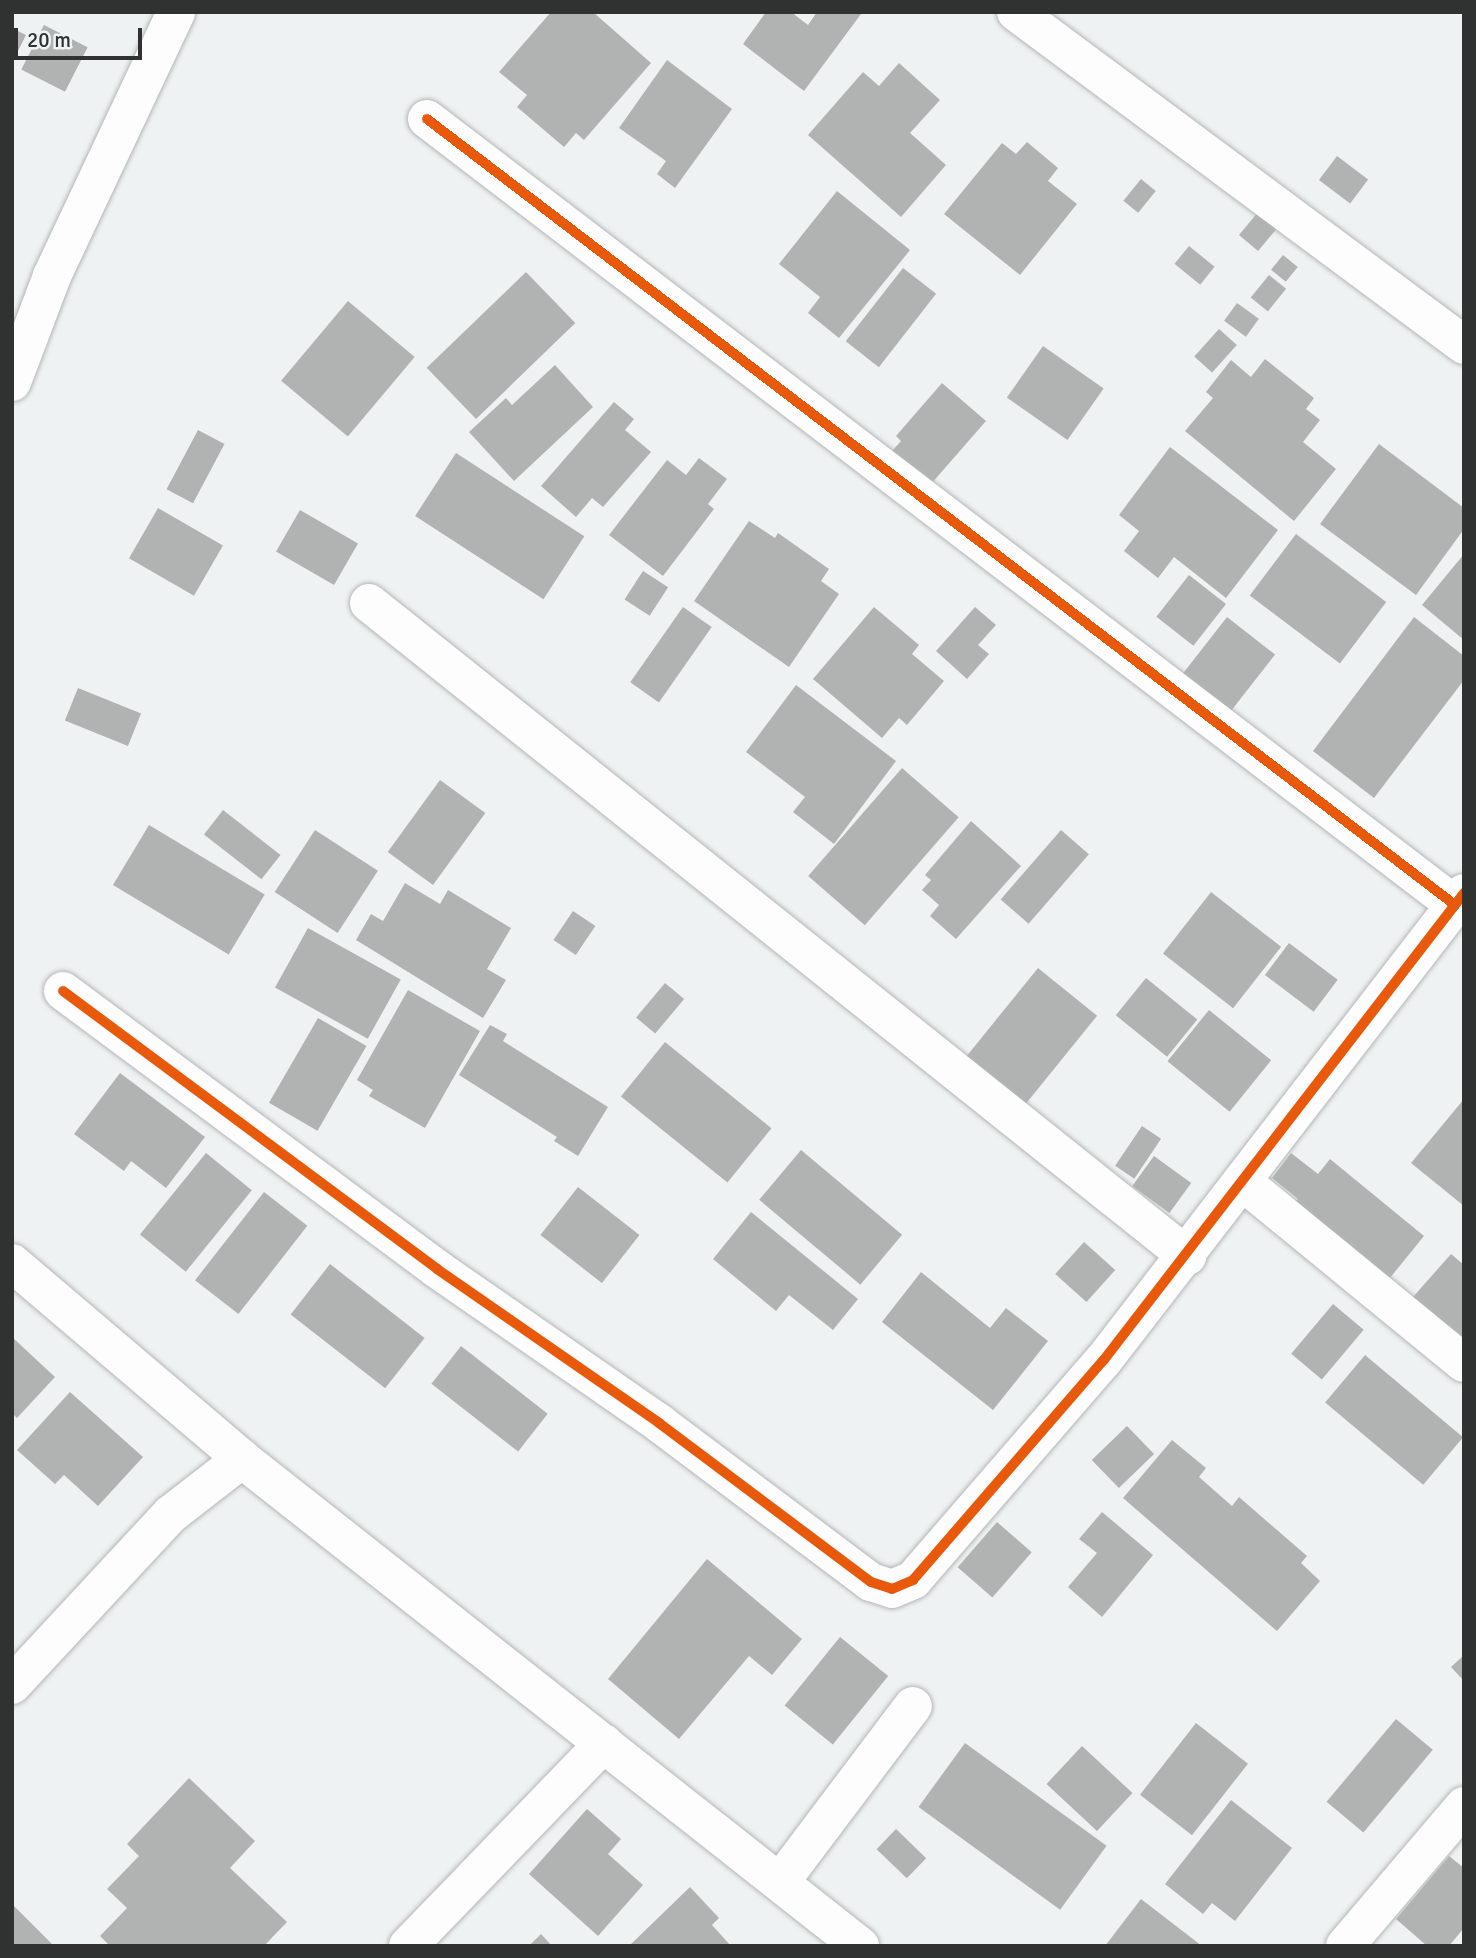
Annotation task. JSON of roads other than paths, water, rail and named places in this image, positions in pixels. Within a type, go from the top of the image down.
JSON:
[{"type":"street","points":[[12,382],[52,276],[176,12]]},
{"type":"street","points":[[1016,12],[1464,345]]},
{"type":"street","points":[[63,991],[437,1269],[659,1423],[871,1582],[892,1589],[913,1580],[1103,1361],[1244,1183],[1459,899],[427,119]]},
{"type":"street","points":[[369,603],[1186,1256]]},
{"type":"street","points":[[1244,1183],[1464,1363]]},
{"type":"street","points":[[12,1262],[242,1459],[781,1881],[860,1946]]},
{"type":"street","points":[[12,1685],[172,1514],[242,1459]]},
{"type":"street","points":[[781,1881],[913,1706]]},
{"type":"street","points":[[408,1946],[604,1743]]},
{"type":"street","points":[[1345,1946],[1464,1806]]}]
